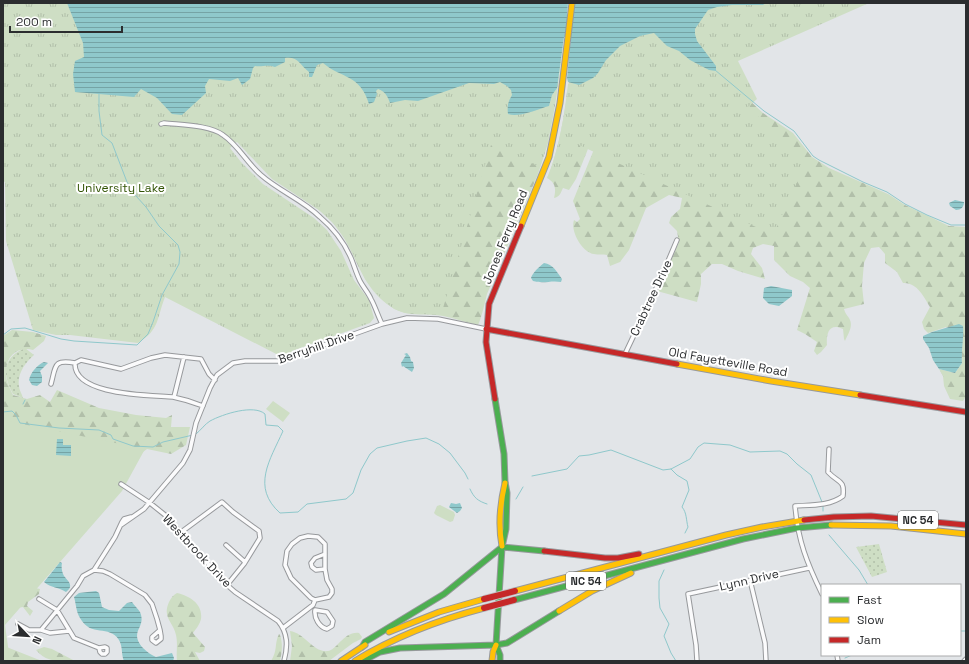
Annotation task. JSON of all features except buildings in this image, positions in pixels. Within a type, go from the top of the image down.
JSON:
[{"type":"main road","name":"Jones Ferry Road","points":[[492,661],[493,652],[496,645],[502,547],[500,531],[502,493],[505,482],[504,454],[488,354],[486,329],[489,304],[549,158],[556,129],[572,3]]},
{"type":"main road","name":"Old Fayetteville Road","points":[[486,329],[854,395],[966,412]]},
{"type":"main road","name":"NC 54","points":[[342,661],[382,635],[420,618],[484,599],[756,527],[824,517],[871,516],[966,525]]},
{"type":"main road","name":"NC 54","points":[[355,661],[384,643],[416,628],[440,620],[761,534],[797,528],[872,524],[966,534]]},
{"type":"main road","points":[[362,647],[365,642],[444,594],[464,580],[502,547],[598,558],[618,558],[640,554],[647,556]]},
{"type":"main road","points":[[362,661],[380,652],[400,648],[496,645],[510,641],[592,591],[625,574],[649,567],[657,562]]},
{"type":"main road","name":"Jones Ferry Road","points":[[496,645],[500,655],[500,661]]},
{"type":"street","points":[[161,124],[192,126],[219,132],[229,139],[260,174],[282,191],[320,216],[334,231],[345,247],[355,267],[359,280],[371,298],[382,324]]},
{"type":"street","name":"Crabtree Drive","points":[[625,354],[664,270],[676,240]]},
{"type":"street","name":"Berryhill Drive","points":[[41,630],[77,586],[83,576],[94,570],[110,547],[124,519],[136,515],[144,509],[183,463],[191,446],[195,426],[203,406],[215,380],[221,371],[233,363],[245,361],[279,361],[382,324],[407,318],[427,318],[486,329]]},
{"type":"street","points":[[51,384],[56,365],[59,362],[65,361],[75,363],[81,360],[121,368],[151,358],[165,356],[184,356],[201,359],[209,374],[215,380]]},
{"type":"street","points":[[174,397],[184,356]]},
{"type":"street","points":[[75,363],[75,367],[80,377],[86,383],[117,392],[136,395],[174,397],[203,406]]},
{"type":"street","points":[[821,592],[804,555],[797,528],[795,506],[836,502],[843,496],[843,484],[828,472],[828,450]]},
{"type":"street","name":"Westbrook Drive","points":[[121,484],[150,503],[165,516],[227,585],[235,592],[278,620],[283,628]]},
{"type":"street","points":[[180,533],[222,502],[257,529],[260,534],[260,538],[245,562],[227,585]]},
{"type":"street","points":[[308,536],[321,539],[325,547],[325,569],[332,593],[329,597],[315,600],[310,598],[291,578],[286,570],[286,556],[292,544],[300,538],[308,536]]},
{"type":"street","points":[[226,544],[245,562]]},
{"type":"street","points":[[325,554],[315,558],[311,563],[312,567],[316,570],[325,569]]},
{"type":"street","points":[[100,561],[100,571]]},
{"type":"street","name":"Lynn Drive","points":[[697,661],[688,594],[809,568]]},
{"type":"street","points":[[94,570],[110,574],[140,591],[148,599],[156,614],[160,630]]},
{"type":"street","points":[[750,580],[765,643],[766,661]]},
{"type":"street","points":[[39,599],[57,610],[74,638],[99,648]]},
{"type":"street","points":[[284,661],[287,643],[283,628],[313,605],[315,600]]},
{"type":"street","points":[[313,605],[315,617],[322,626],[327,628],[332,626],[333,621],[327,612],[315,610]]},
{"type":"street","points":[[18,624],[30,630],[41,630],[50,633],[69,630]]},
{"type":"green space","name":"University Lake","points":[[3,3],[567,3],[555,107],[540,167],[491,145],[441,315],[405,313],[394,309],[374,291],[365,279],[348,243],[333,223],[319,210],[272,179],[237,142],[230,148],[241,162],[263,184],[314,218],[327,230],[341,251],[354,280],[369,300],[374,318],[370,323],[292,351],[293,355],[284,358],[165,297],[157,323],[150,333],[138,343],[70,335],[56,335],[33,330],[6,241],[5,182],[3,181]]},
{"type":"green space","points":[[578,3],[869,3],[738,61],[757,99],[748,107],[812,167],[805,165],[773,235],[579,145],[562,180],[550,172],[565,110]]},
{"type":"green space","points":[[640,36],[748,99],[763,113],[793,133],[812,157],[829,168],[888,194],[905,205],[949,226],[966,227],[966,396],[963,401],[950,399],[944,386],[943,376],[939,369],[955,373],[962,363],[961,353],[963,330],[946,327],[928,333],[924,329],[922,322],[930,307],[920,291],[908,283],[903,283],[897,272],[885,263],[885,254],[879,247],[871,248],[864,263],[862,286],[864,304],[844,309],[851,324],[845,341],[843,329],[838,327],[832,328],[828,333],[827,345],[817,355],[814,351],[817,342],[797,330],[810,288],[803,282],[790,276],[774,260],[774,246],[763,244],[753,248],[751,254],[762,268],[765,279],[738,271],[722,264],[712,264],[701,274],[701,284],[697,302],[657,291],[679,242],[677,231],[669,223],[671,217],[680,209],[682,198],[669,195],[646,208],[629,250],[620,262],[610,266],[607,255],[590,252],[581,245],[575,235],[573,225],[574,220],[577,222],[580,219],[573,201]]},
{"type":"green space","points":[[631,41],[576,179],[569,190],[563,188],[561,193],[554,198],[555,186],[547,178],[558,144],[568,84]]},
{"type":"green space","points":[[557,88],[548,143],[538,174],[487,294],[478,325],[437,315],[401,312],[383,301],[366,281],[349,246],[330,219],[293,192],[247,153],[552,95]]},
{"type":"green space","points":[[12,330],[33,332],[46,336],[44,341],[33,350],[23,349],[11,356],[7,365],[6,377],[13,395],[27,399],[40,395],[50,402],[57,390],[99,408],[136,415],[166,418],[172,415],[171,427],[190,427],[186,445],[171,454],[147,449],[139,455],[3,439],[3,336]]},
{"type":"green space","points":[[25,348],[34,355],[20,373],[19,388],[23,398],[13,394],[9,387],[6,367],[8,362],[17,352]]},
{"type":"green space","points":[[273,401],[290,413],[283,422],[266,409]]},
{"type":"green space","points":[[3,420],[145,449],[122,491],[5,625],[10,661],[3,661]]},
{"type":"green space","points":[[440,505],[454,512],[455,515],[453,521],[450,522],[434,513],[437,506]]},
{"type":"green space","points":[[879,544],[887,572],[872,577],[856,547]]},
{"type":"green space","points":[[26,586],[40,589],[39,594],[28,602],[27,606],[33,611],[30,616],[23,607],[17,608]]},
{"type":"green space","points":[[177,593],[187,596],[198,605],[200,609],[201,619],[193,633],[205,647],[204,651],[200,653],[195,652],[200,661],[177,661],[176,635],[175,630],[167,616],[167,607],[173,596]]},
{"type":"green space","points":[[290,631],[300,635],[313,646],[323,651],[331,650],[349,635],[354,633],[359,633],[362,637],[329,661],[290,661],[292,646]]},
{"type":"green space","points":[[279,634],[282,645],[280,661],[271,661],[274,654]]},
{"type":"green space","points":[[3,643],[4,646],[42,661],[3,661]]},
{"type":"green space","points":[[44,647],[52,649],[75,661],[54,660],[44,657],[36,650]]},
{"type":"water","points":[[67,3],[568,3],[567,15],[573,14],[574,3],[766,3],[763,5],[732,5],[708,10],[695,29],[695,34],[697,41],[716,66],[716,71],[709,70],[690,60],[679,51],[667,46],[654,33],[640,36],[620,46],[606,60],[593,78],[579,85],[568,82],[567,78],[571,37],[564,37],[557,88],[552,95],[549,106],[518,115],[508,114],[508,104],[512,95],[511,90],[500,82],[494,84],[469,83],[418,101],[405,100],[390,103],[386,94],[378,89],[376,91],[377,94],[374,102],[369,104],[361,87],[356,82],[323,63],[317,65],[312,77],[309,77],[309,72],[296,60],[293,58],[285,58],[285,62],[275,67],[255,66],[250,79],[242,85],[238,78],[230,81],[209,79],[205,86],[206,93],[182,115],[172,114],[157,98],[141,89],[134,97],[75,92],[73,74],[75,61],[84,57],[83,43]]},
{"type":"water","points":[[955,200],[964,202],[961,209],[956,210],[950,206],[949,203]]},
{"type":"water","points":[[544,263],[550,265],[554,269],[562,279],[561,282],[533,281],[531,278],[533,274]]},
{"type":"water","points":[[771,286],[792,290],[792,296],[779,306],[769,304],[763,298],[764,288]]},
{"type":"water","points":[[959,324],[963,326],[962,363],[955,373],[939,369],[933,360],[923,336]]},
{"type":"water","points":[[407,353],[413,362],[414,368],[412,372],[403,366],[402,367],[401,363],[406,355],[404,354]]},
{"type":"water","points":[[41,363],[48,363],[40,371],[42,382],[37,386],[32,385],[29,380],[31,374]]},
{"type":"water","points":[[57,439],[63,439],[63,445],[71,445],[71,456],[56,455]]},
{"type":"water","points":[[451,503],[460,503],[462,508],[457,513],[449,507]]},
{"type":"water","points":[[60,562],[62,563],[63,574],[70,584],[70,588],[66,592],[44,582]]},
{"type":"water","points":[[96,591],[99,593],[102,607],[109,610],[119,611],[127,603],[132,602],[142,617],[137,637],[143,648],[156,657],[172,653],[174,658],[173,661],[124,661],[122,648],[115,635],[105,631],[89,628],[84,624],[79,616],[74,597],[79,593]]},
{"type":"waterway","points":[[715,70],[764,111],[794,131],[813,156],[819,160],[887,192],[905,204],[927,215],[951,225],[966,225]]},
{"type":"waterway","points":[[3,335],[11,329],[25,328],[61,339],[74,341],[137,345],[148,334],[162,295],[179,264],[180,252],[178,245],[159,226],[146,207],[136,196],[127,182],[112,143],[102,135],[99,111],[99,94]]},
{"type":"waterway","points":[[23,404],[25,400]]},
{"type":"waterway","points":[[196,434],[208,422],[216,418],[230,413],[246,410],[260,411],[265,414],[266,425],[278,426],[283,431],[269,463],[265,483],[266,493],[271,503],[280,513],[298,512],[307,504],[346,499],[353,493],[361,470],[370,454],[377,448],[407,441],[426,438],[439,444],[450,453],[468,479]]},
{"type":"waterway","points":[[3,412],[12,411],[20,423],[59,428],[99,430],[111,435],[113,439],[133,446],[153,447],[163,442],[193,435]]},
{"type":"waterway","points":[[532,476],[567,469],[579,456],[611,450],[663,470],[671,469],[690,459],[698,447],[704,443],[730,445],[750,452],[780,451],[787,454],[811,475],[822,502]]},
{"type":"waterway","points":[[671,469],[687,481],[689,490],[682,507],[686,514],[688,527],[685,533]]},
{"type":"waterway","points":[[516,499],[523,487]]},
{"type":"waterway","points":[[470,489],[477,499],[487,504]]},
{"type":"waterway","points":[[823,506],[823,511]]},
{"type":"waterway","points":[[829,535],[859,570],[867,584]]},
{"type":"waterway","points":[[664,570],[659,581],[660,608],[669,624],[664,636],[676,661]]},
{"type":"waterway","points":[[961,631],[966,631]]},
{"type":"waterway","points":[[845,658],[850,656]]},
{"type":"traffic: fast","points":[[495,399],[504,454],[507,493],[506,529],[502,547],[496,645],[500,655],[500,661]]},
{"type":"traffic: fast","points":[[514,600],[743,539],[797,528],[831,525]]},
{"type":"traffic: fast","points":[[362,647],[365,642],[444,594],[502,547],[544,551]]},
{"type":"traffic: fast","points":[[363,661],[380,652],[400,648],[496,645],[507,643],[559,611]]},
{"type":"traffic: slow","points":[[521,226],[549,157],[560,103],[572,3]]},
{"type":"traffic: slow","points":[[677,364],[860,395]]},
{"type":"traffic: slow","points":[[502,546],[500,514],[505,483]]},
{"type":"traffic: slow","points":[[515,591],[726,535],[804,520]]},
{"type":"traffic: slow","points":[[831,525],[891,526],[966,534]]},
{"type":"traffic: slow","points":[[559,611],[592,591],[631,573]]},
{"type":"traffic: slow","points":[[389,632],[439,612],[484,599]]},
{"type":"traffic: slow","points":[[355,661],[402,636],[434,623],[484,608]]},
{"type":"traffic: slow","points":[[341,661],[365,645]]},
{"type":"traffic: slow","points":[[492,661],[493,652],[496,645]]},
{"type":"traffic: jam","points":[[495,399],[486,342],[489,304],[521,226]]},
{"type":"traffic: jam","points":[[486,329],[677,364]]},
{"type":"traffic: jam","points":[[860,395],[966,412]]},
{"type":"traffic: jam","points":[[804,520],[834,517],[871,516],[966,525]]},
{"type":"traffic: jam","points":[[544,551],[605,558],[618,558],[639,554]]},
{"type":"traffic: jam","points":[[484,599],[515,591]]},
{"type":"traffic: jam","points":[[484,608],[514,600]]}]
